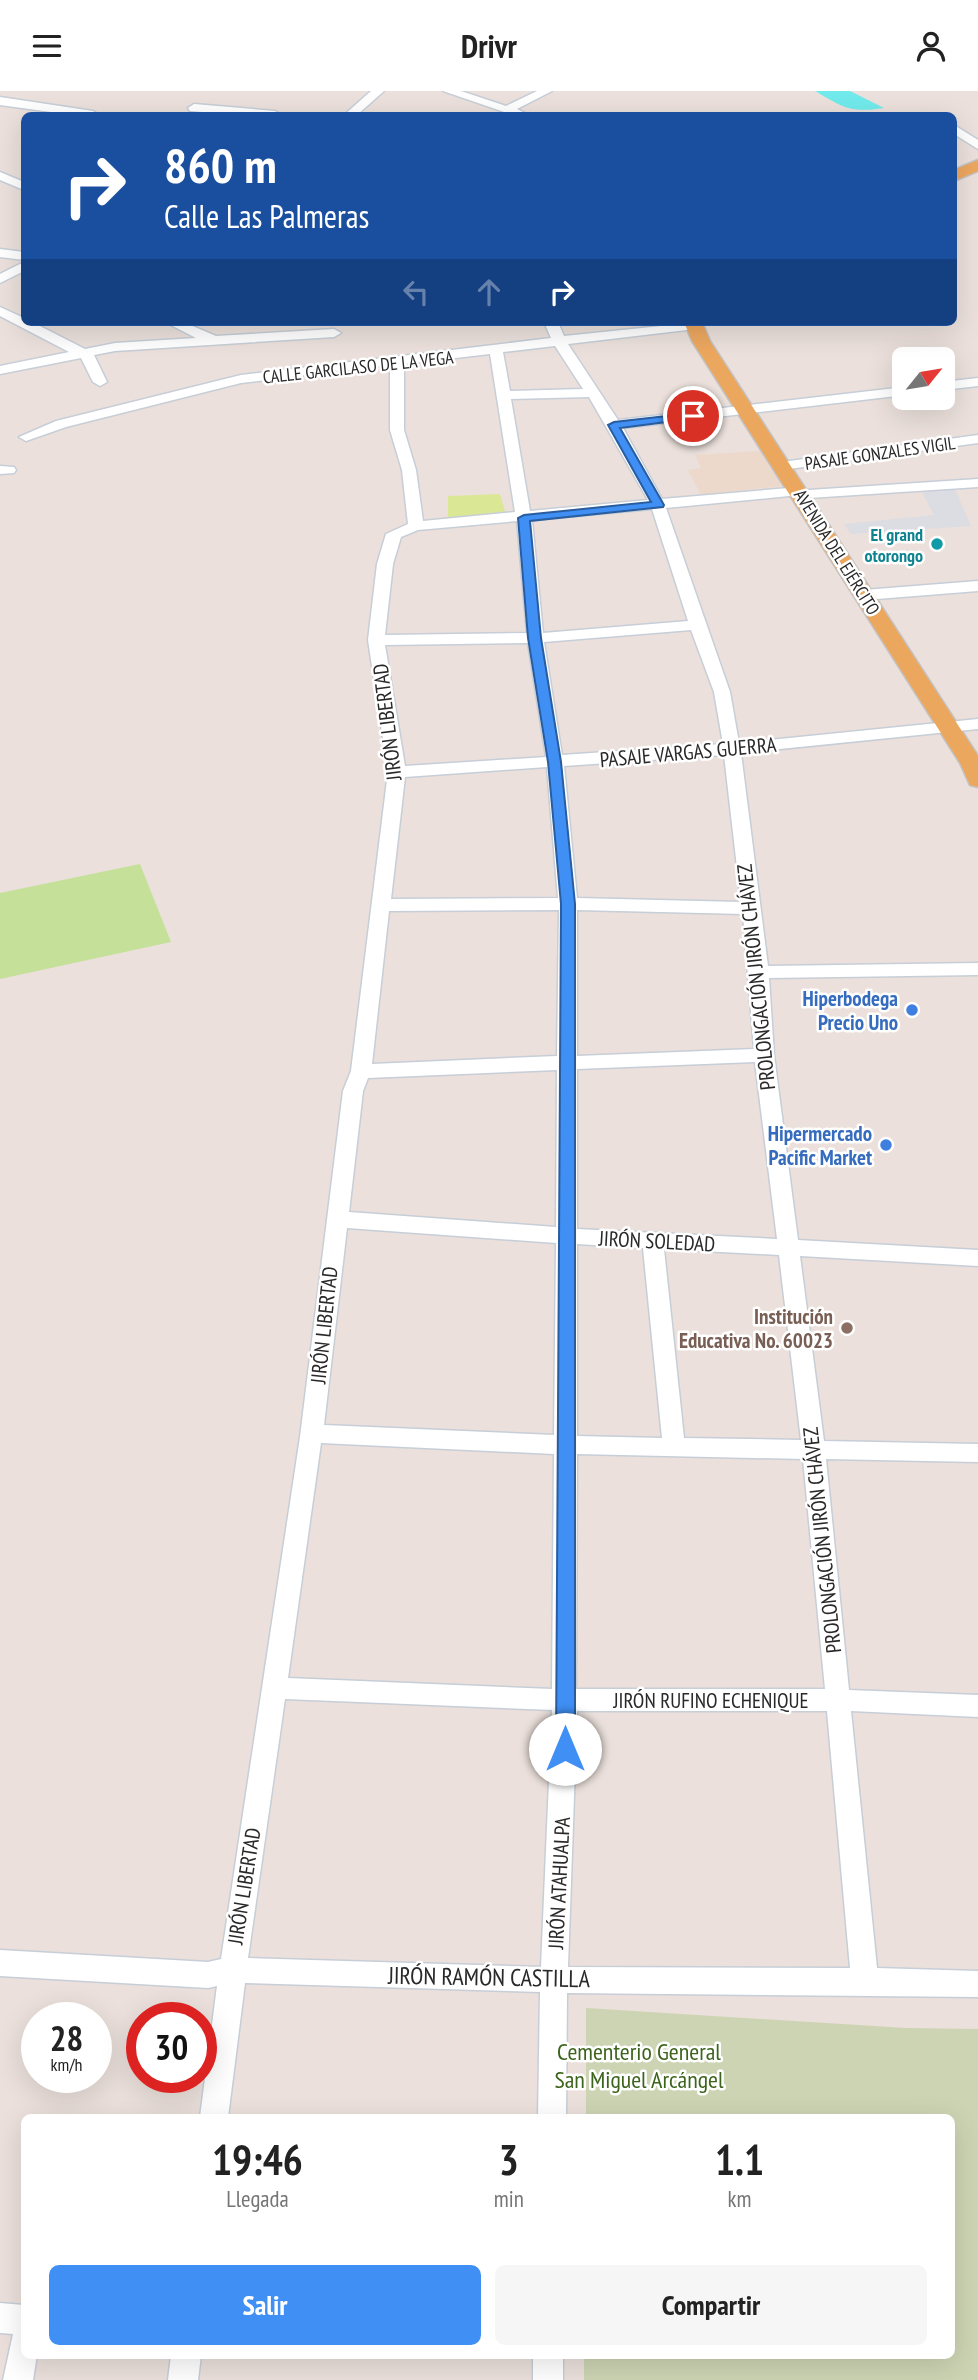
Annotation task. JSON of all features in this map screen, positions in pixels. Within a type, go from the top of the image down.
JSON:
[{"type":"main road","points":[[957,175],[978,165]]},
{"type":"main road","name":"AVENIDA DEL EJÉRCITO","points":[[695,326],[701,341],[751,409],[869,595],[961,725],[978,759]]},
{"type":"main road","name":"AVENIDA DEL EJÉRCITO","points":[[961,725],[978,779]]},
{"type":"street","points":[[192,112],[204,91]]},
{"type":"street","points":[[354,112],[379,91]]},
{"type":"street","points":[[449,91],[516,112]]},
{"type":"street","points":[[508,109],[546,91]]},
{"type":"street","points":[[0,101],[73,112]]},
{"type":"street","points":[[957,131],[978,145]]},
{"type":"street","points":[[0,176],[21,185]]},
{"type":"street","points":[[0,253],[21,256]]},
{"type":"street","points":[[0,279],[21,268]]},
{"type":"street","points":[[0,311],[21,322]]},
{"type":"street","points":[[30,326],[88,356],[100,382]]},
{"type":"street","points":[[181,326],[218,342]]},
{"type":"street","name":"PROLONGACIÓN JIRÓN CHÁVEZ","points":[[553,326],[560,343],[614,425],[659,505],[697,625],[722,692],[732,749],[759,972],[764,1055],[814,1451],[865,1981]]},
{"type":"street","name":"CALLE GARCILASO DE LA VEGA","points":[[26,437],[61,424],[241,379],[339,344],[397,363],[680,326]]},
{"type":"street","points":[[0,370],[115,347],[218,342],[339,344]]},
{"type":"street","name":"JIRÓN ATAHUALPA","points":[[496,351],[524,518],[535,638],[555,762],[568,904],[566,1724],[554,1980],[552,2114]]},
{"type":"street","points":[[397,363],[397,430],[409,470],[416,526],[659,505],[808,499],[978,483]]},
{"type":"street","points":[[956,385],[978,382]]},
{"type":"street","points":[[503,395],[593,393]]},
{"type":"street","points":[[614,425],[892,393]]},
{"type":"street","name":"PASAJE GONZALES VIGIL","points":[[786,465],[978,439]]},
{"type":"street","name":"JIRÓN LIBERTAD","points":[[214,2114],[231,1970],[276,1688],[312,1434],[336,1219],[353,1091],[361,1071],[397,772],[376,640],[385,564],[394,534],[416,526]]},
{"type":"street","points":[[869,595],[978,586]]},
{"type":"street","points":[[376,640],[535,638],[697,625]]},
{"type":"street","name":"PASAJE VARGAS GUERRA","points":[[397,772],[732,749],[961,725]]},
{"type":"street","points":[[381,905],[568,904],[750,908]]},
{"type":"street","points":[[759,972],[978,969]]},
{"type":"street","points":[[361,1071],[568,1065],[764,1055]]},
{"type":"street","name":"JIRÓN SOLEDAD","points":[[336,1219],[568,1236],[978,1258]]},
{"type":"street","points":[[653,1241],[674,1447]]},
{"type":"street","points":[[312,1434],[565,1445],[978,1453]]},
{"type":"street","name":"JIRÓN RUFINO ECHENIQUE","points":[[276,1688],[564,1700],[837,1700],[978,1706]]},
{"type":"street","name":"JIRÓN RAMÓN CASTILLA","points":[[0,1962],[208,1975],[231,1970],[554,1980],[978,1984]]},
{"type":"street","points":[[0,2318],[21,2320]]},
{"type":"street","points":[[18,2380],[22,2359]]},
{"type":"street","points":[[184,2380],[186,2359]]},
{"type":"street","points":[[548,2359],[548,2380]]},
{"type":"shaded area","points":[[760,451],[782,486],[701,495],[688,470],[701,468],[695,455]]},
{"type":"shaded area","points":[[954,487],[971,526],[851,534],[844,524],[934,515],[921,490]]},
{"type":"green space","points":[[500,494],[507,518],[448,522],[448,496]]},
{"type":"green space","points":[[140,864],[171,942],[0,979],[0,893]]},
{"type":"green space","name":"Cementerio General San Miguel Arcángel","points":[[586,2008],[906,2028],[978,2029],[978,2380],[584,2380],[584,2359],[955,2359],[955,2114],[586,2114]]},
{"type":"water","points":[[815,91],[850,91],[884,108],[848,108]]},
{"type":"place","name":"El grand otorongo","points":[[937,544]]},
{"type":"place","name":"Hiperbodega Precio Uno","points":[[912,1010]]},
{"type":"place","name":"Hipermercado Pacific Market","points":[[886,1145]]},
{"type":"place","name":"Institución Educativa No. 60023","points":[[847,1328]]},
{"type":"route","points":[[565,1749],[568,904],[555,762],[535,638],[524,518],[659,505],[614,425],[693,416]]}]
